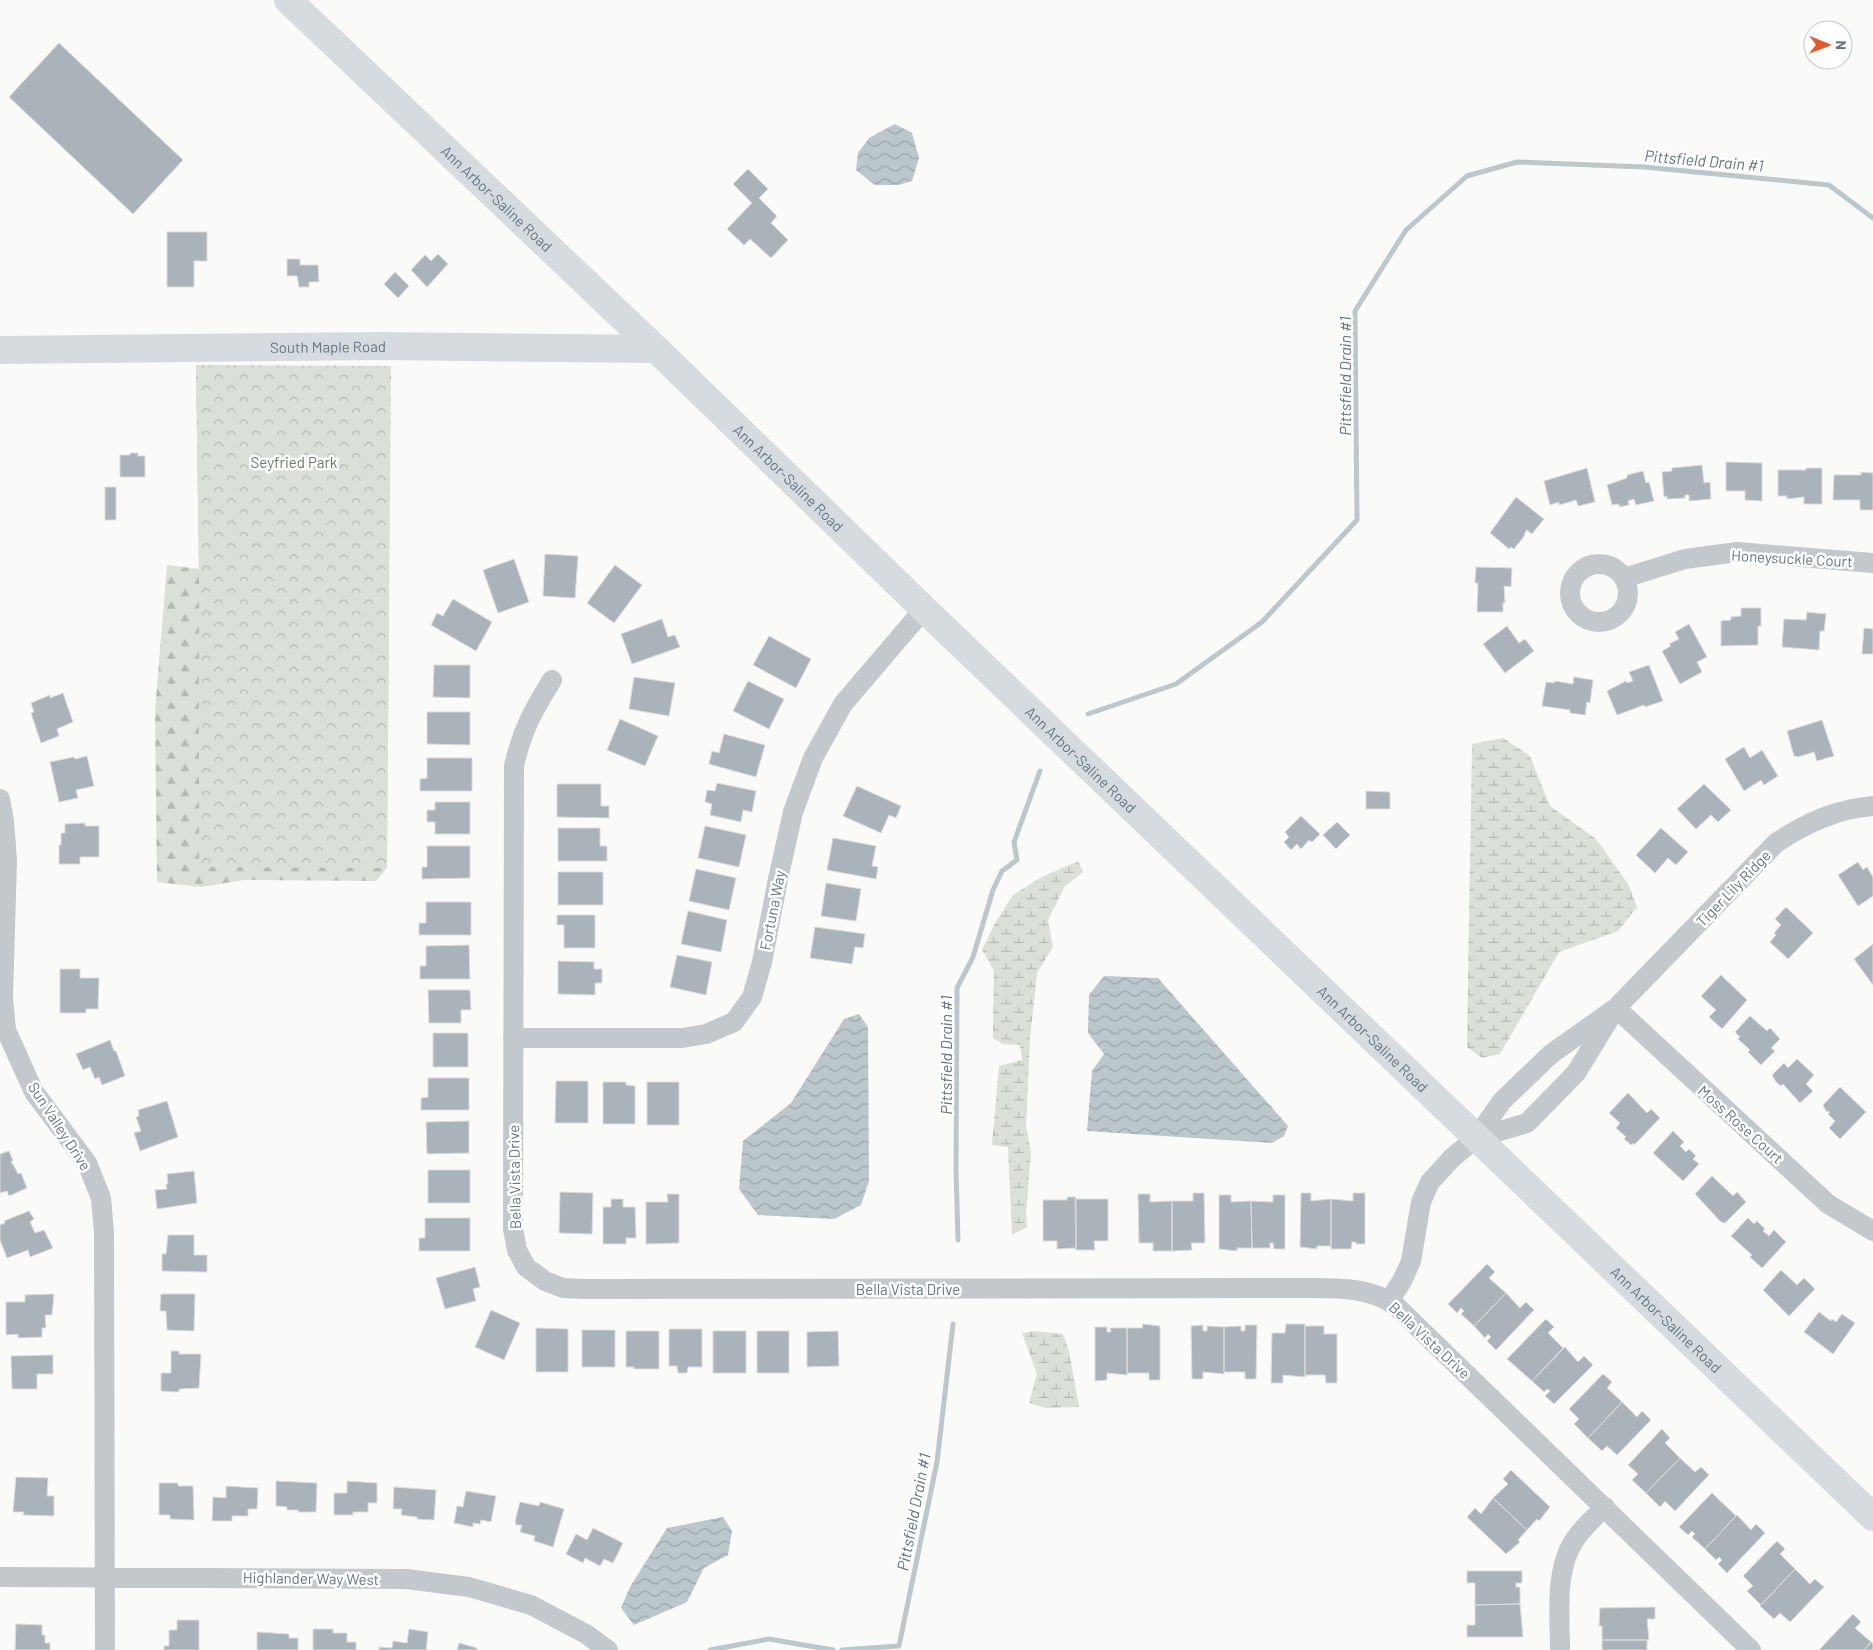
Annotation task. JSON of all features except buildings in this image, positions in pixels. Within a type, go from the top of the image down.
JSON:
[{"type":"main road","name":"Ann Arbor-Saline Road","points":[[288,0],[656,349],[924,609],[1873,1518]]},
{"type":"main road","name":"South Maple Road","points":[[0,350],[379,346],[656,349]]},
{"type":"street","name":"Honeysuckle Court","points":[[1624,578],[1685,559],[1737,552],[1873,563]]},
{"type":"street","name":"Fortuna Way","points":[[514,1038],[682,1038],[706,1034],[734,1022],[752,997],[762,962],[793,812],[812,758],[843,704],[924,609]]},
{"type":"street","name":"Bella Vista Drive","points":[[552,680],[526,724],[519,741],[514,766],[513,1229],[516,1243],[526,1267],[546,1281],[563,1288],[1312,1288],[1351,1290],[1378,1296],[1389,1301],[1605,1507],[1751,1650]]},
{"type":"street","name":"Sun Valley Drive","points":[[0,799],[7,860],[3,998],[6,1030],[34,1092],[87,1163],[101,1198],[104,1232],[105,1650]]},
{"type":"street","name":"Tiger Lily Ridge","points":[[1476,1138],[1502,1100],[1551,1054],[1616,1008],[1776,844],[1798,828],[1829,814],[1856,807],[1873,806]]},
{"type":"street","name":"Tiger Lily Ridge","points":[[1476,1138],[1527,1123],[1576,1073],[1616,1008]]},
{"type":"street","name":"Moss Rose Court","points":[[1616,1008],[1828,1204],[1873,1231]]},
{"type":"street","points":[[1389,1301],[1402,1281],[1411,1260],[1421,1202],[1430,1182],[1452,1158],[1476,1138]]},
{"type":"street","points":[[1560,1650],[1561,1577],[1564,1562],[1575,1539],[1605,1507]]},
{"type":"street","name":"Highlander Way West","points":[[0,1576],[406,1580],[469,1587],[531,1605],[586,1634],[608,1650]]},
{"type":"green space","name":"Seyfried Park","points":[[196,365],[296,373],[389,603],[387,868],[376,881],[244,880],[201,887],[157,882],[155,711],[167,565],[199,569]]},
{"type":"green space","name":"Seyfried Park","points":[[196,365],[391,366],[387,868],[199,867],[199,580]]},
{"type":"green space","points":[[1503,738],[1530,756],[1550,806],[1596,839],[1628,884],[1637,907],[1618,931],[1559,952],[1500,1054],[1482,1058],[1467,1047],[1472,744]]},
{"type":"green space","points":[[1078,861],[1083,872],[1065,886],[1048,920],[1053,947],[1037,973],[1030,1038],[1026,1126],[1031,1152],[1026,1213],[1027,1227],[1012,1235],[1008,1147],[992,1145],[999,1066],[1022,1060],[1020,1045],[1003,1044],[993,1038],[994,971],[982,950],[994,925],[1013,895],[1042,877]]},
{"type":"green space","points":[[1035,1331],[1063,1334],[1069,1351],[1079,1407],[1046,1408],[1029,1403],[1037,1374],[1022,1333]]},
{"type":"water","points":[[895,124],[912,133],[919,158],[912,181],[899,185],[875,185],[856,170],[858,153],[869,138]]},
{"type":"water","points":[[1104,976],[1158,978],[1288,1126],[1284,1136],[1272,1143],[1087,1131],[1092,1071],[1104,1054],[1088,1033],[1089,995]]},
{"type":"water","points":[[859,1014],[868,1027],[869,1181],[861,1205],[834,1219],[758,1215],[739,1189],[743,1141],[791,1103],[844,1019]]},
{"type":"water","points":[[723,1517],[732,1531],[728,1555],[704,1568],[687,1602],[634,1625],[621,1608],[630,1587],[667,1528]]},
{"type":"waterway","name":"Pittsfield Drain #1","points":[[1088,714],[1176,684],[1262,622],[1357,520],[1355,311],[1406,230],[1467,176],[1517,162],[1644,167],[1829,185],[1873,218]]},
{"type":"waterway","name":"Pittsfield Drain #1","points":[[958,1240],[956,1170],[957,988],[973,957],[993,890],[1002,871],[1017,860],[1014,842],[1040,771]]},
{"type":"waterway","name":"Pittsfield Drain #1","points":[[842,1650],[899,1646],[937,1462],[953,1324]]},
{"type":"waterway","name":"Pittsfield Drain #1","points":[[710,1650],[769,1639],[833,1650]]}]
